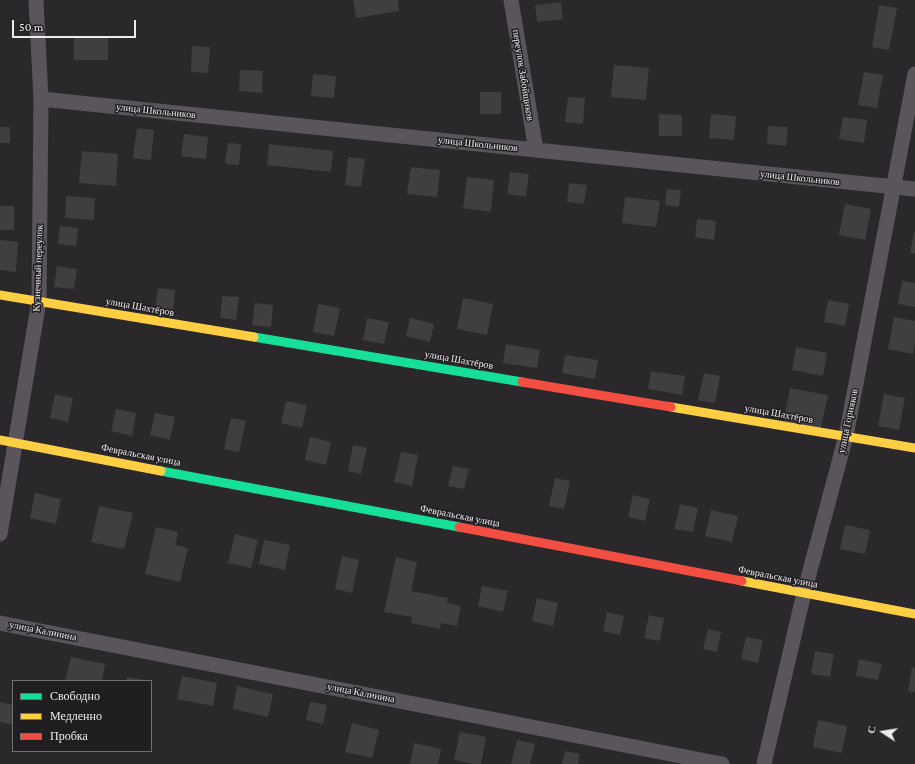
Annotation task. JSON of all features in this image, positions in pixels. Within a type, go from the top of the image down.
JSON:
[{"type":"street","name":"Кузнечный переулок","points":[[0,534],[39,301],[41,99],[36,0]]},
{"type":"street","name":"переулок Забойщиков","points":[[511,0],[536,150]]},
{"type":"street","name":"улица Горняков","points":[[764,764],[804,593],[846,436],[915,74]]},
{"type":"street","name":"улица Школьников","points":[[41,99],[915,189]]},
{"type":"street","name":"улица Шахтёров","points":[[0,295],[915,448]]},
{"type":"street","name":"Февральская улица","points":[[0,440],[915,614]]},
{"type":"street","name":"улица Калинина","points":[[0,623],[722,764]]},
{"type":"building","points":[[353,0],[398,0],[399,11],[356,18]]},
{"type":"building","points":[[561,2],[563,19],[537,22],[535,5]]},
{"type":"building","points":[[879,5],[897,8],[889,50],[872,47]]},
{"type":"building","points":[[74,37],[108,37],[108,60],[74,60]]},
{"type":"building","points":[[192,46],[210,47],[208,73],[191,72]]},
{"type":"building","points":[[614,65],[649,68],[646,100],[611,97]]},
{"type":"building","points":[[240,70],[263,71],[262,93],[239,91]]},
{"type":"building","points":[[864,72],[883,75],[877,108],[858,105]]},
{"type":"building","points":[[313,74],[336,76],[334,98],[311,96]]},
{"type":"building","points":[[480,92],[501,92],[501,114],[480,114]]},
{"type":"building","points":[[568,97],[585,98],[583,124],[565,122]]},
{"type":"building","points":[[659,114],[682,115],[682,136],[659,136]]},
{"type":"building","points":[[711,114],[736,116],[734,140],[709,138]]},
{"type":"building","points":[[843,117],[867,120],[864,143],[839,139]]},
{"type":"building","points":[[768,126],[788,127],[786,146],[767,144]]},
{"type":"building","points":[[0,127],[10,127],[10,143],[0,143]]},
{"type":"building","points":[[137,128],[154,130],[151,160],[133,158]]},
{"type":"building","points":[[184,134],[208,137],[206,159],[181,156]]},
{"type":"building","points":[[228,143],[241,144],[239,165],[225,164]]},
{"type":"building","points":[[269,144],[333,151],[331,172],[267,165]]},
{"type":"building","points":[[82,151],[118,154],[116,186],[79,183]]},
{"type":"building","points":[[348,157],[365,159],[361,187],[345,185]]},
{"type":"building","points":[[411,167],[440,170],[437,197],[407,194]]},
{"type":"building","points":[[510,172],[529,174],[526,197],[507,194]]},
{"type":"building","points":[[467,177],[494,180],[491,212],[463,208]]},
{"type":"building","points":[[569,183],[587,185],[584,204],[567,202]]},
{"type":"building","points":[[667,189],[681,190],[679,207],[665,205]]},
{"type":"building","points":[[66,196],[95,198],[94,220],[65,218]]},
{"type":"building","points":[[625,197],[660,201],[656,227],[622,223]]},
{"type":"building","points":[[845,204],[871,209],[865,240],[839,235]]},
{"type":"building","points":[[0,206],[14,206],[14,230],[0,230]]},
{"type":"building","points":[[697,219],[716,221],[714,240],[695,237]]},
{"type":"building","points":[[60,226],[78,228],[76,246],[58,244]]},
{"type":"building","points":[[915,232],[915,254],[910,253]]},
{"type":"building","points":[[0,240],[18,242],[16,272],[0,270]]},
{"type":"building","points":[[57,266],[77,269],[74,289],[54,287]]},
{"type":"building","points":[[902,281],[915,283],[915,307],[898,304]]},
{"type":"building","points":[[158,288],[175,290],[173,311],[155,309]]},
{"type":"building","points":[[222,296],[239,297],[236,320],[220,318]]},
{"type":"building","points":[[463,298],[493,304],[487,335],[457,329]]},
{"type":"building","points":[[828,300],[849,304],[845,326],[824,322]]},
{"type":"building","points":[[255,303],[273,305],[271,327],[252,325]]},
{"type":"building","points":[[318,304],[340,308],[334,336],[313,332]]},
{"type":"building","points":[[894,317],[915,321],[915,344],[913,354],[888,349]]},
{"type":"building","points":[[367,318],[389,322],[384,344],[363,340]]},
{"type":"building","points":[[410,318],[434,324],[430,342],[406,336]]},
{"type":"building","points":[[506,344],[540,350],[537,368],[503,363]]},
{"type":"building","points":[[796,347],[827,353],[823,376],[792,370]]},
{"type":"building","points":[[565,355],[598,360],[595,379],[562,373]]},
{"type":"building","points":[[651,371],[685,376],[682,395],[648,389]]},
{"type":"building","points":[[704,373],[720,376],[715,403],[698,400]]},
{"type":"building","points":[[790,388],[828,395],[821,428],[784,421]]},
{"type":"building","points":[[55,394],[73,398],[68,422],[50,418]]},
{"type":"building","points":[[884,394],[905,398],[899,430],[878,426]]},
{"type":"building","points":[[286,401],[307,405],[302,428],[281,423]]},
{"type":"building","points":[[116,409],[136,413],[132,436],[111,431]]},
{"type":"building","points":[[155,413],[175,417],[170,440],[150,435]]},
{"type":"building","points":[[231,418],[246,421],[239,452],[224,449]]},
{"type":"building","points":[[310,437],[331,442],[326,465],[305,460]]},
{"type":"building","points":[[353,445],[367,448],[361,474],[348,471]]},
{"type":"building","points":[[401,452],[418,455],[412,486],[394,482]]},
{"type":"building","points":[[453,466],[469,469],[464,489],[448,486]]},
{"type":"building","points":[[555,478],[570,481],[564,509],[549,506]]},
{"type":"building","points":[[35,493],[61,499],[56,524],[30,518]]},
{"type":"building","points":[[633,495],[650,499],[645,521],[628,517]]},
{"type":"building","points":[[680,504],[698,508],[693,532],[674,529]]},
{"type":"building","points":[[99,506],[133,513],[124,549],[91,542]]},
{"type":"building","points":[[711,510],[738,516],[732,542],[705,536]]},
{"type":"building","points":[[845,525],[870,530],[865,554],[840,549]]},
{"type":"building","points":[[156,527],[178,532],[175,545],[188,548],[180,582],[145,574]]},
{"type":"building","points":[[235,534],[258,540],[251,568],[228,563]]},
{"type":"building","points":[[264,540],[290,545],[285,570],[259,564]]},
{"type":"building","points":[[342,556],[359,560],[352,593],[335,589]]},
{"type":"building","points":[[396,557],[417,562],[411,591],[448,598],[447,603],[461,606],[457,626],[441,623],[440,629],[411,623],[412,617],[384,612]]},
{"type":"building","points":[[482,586],[508,591],[503,612],[478,606]]},
{"type":"building","points":[[537,598],[558,603],[553,626],[532,621]]},
{"type":"building","points":[[607,612],[624,616],[620,635],[603,631]]},
{"type":"building","points":[[649,615],[664,618],[660,641],[644,638]]},
{"type":"building","points":[[708,629],[721,632],[717,652],[703,649]]},
{"type":"building","points":[[746,637],[763,640],[758,663],[741,659]]},
{"type":"building","points":[[815,651],[834,654],[830,677],[811,674]]},
{"type":"building","points":[[71,657],[105,664],[102,680],[65,680]]},
{"type":"building","points":[[859,659],[882,664],[878,680],[856,676]]},
{"type":"building","points":[[912,667],[915,668],[915,692],[908,691]]},
{"type":"building","points":[[182,676],[217,683],[213,706],[177,699]]},
{"type":"building","points":[[127,677],[144,680],[126,680]]},
{"type":"building","points":[[237,686],[273,694],[268,717],[233,709]]},
{"type":"building","points":[[0,702],[12,705],[12,725],[0,722]]},
{"type":"building","points":[[310,702],[327,705],[323,724],[306,720]]},
{"type":"building","points":[[818,720],[847,726],[842,753],[813,747]]},
{"type":"building","points":[[352,723],[379,730],[372,758],[345,752]]},
{"type":"building","points":[[460,732],[486,737],[481,764],[454,760]]},
{"type":"building","points":[[517,740],[535,744],[530,764],[511,764]]},
{"type":"building","points":[[414,743],[441,749],[438,764],[410,764]]},
{"type":"building","points":[[565,751],[580,754],[578,764],[562,764]]},
{"type":"traffic: fast","points":[[254,337],[522,382]]},
{"type":"traffic: fast","points":[[161,471],[459,527]]},
{"type":"traffic: slow","points":[[0,295],[254,337]]},
{"type":"traffic: slow","points":[[671,407],[915,448]]},
{"type":"traffic: slow","points":[[0,440],[161,471]]},
{"type":"traffic: slow","points":[[742,581],[915,614]]},
{"type":"traffic: jam","points":[[522,382],[671,407]]},
{"type":"traffic: jam","points":[[459,527],[742,581]]}]
